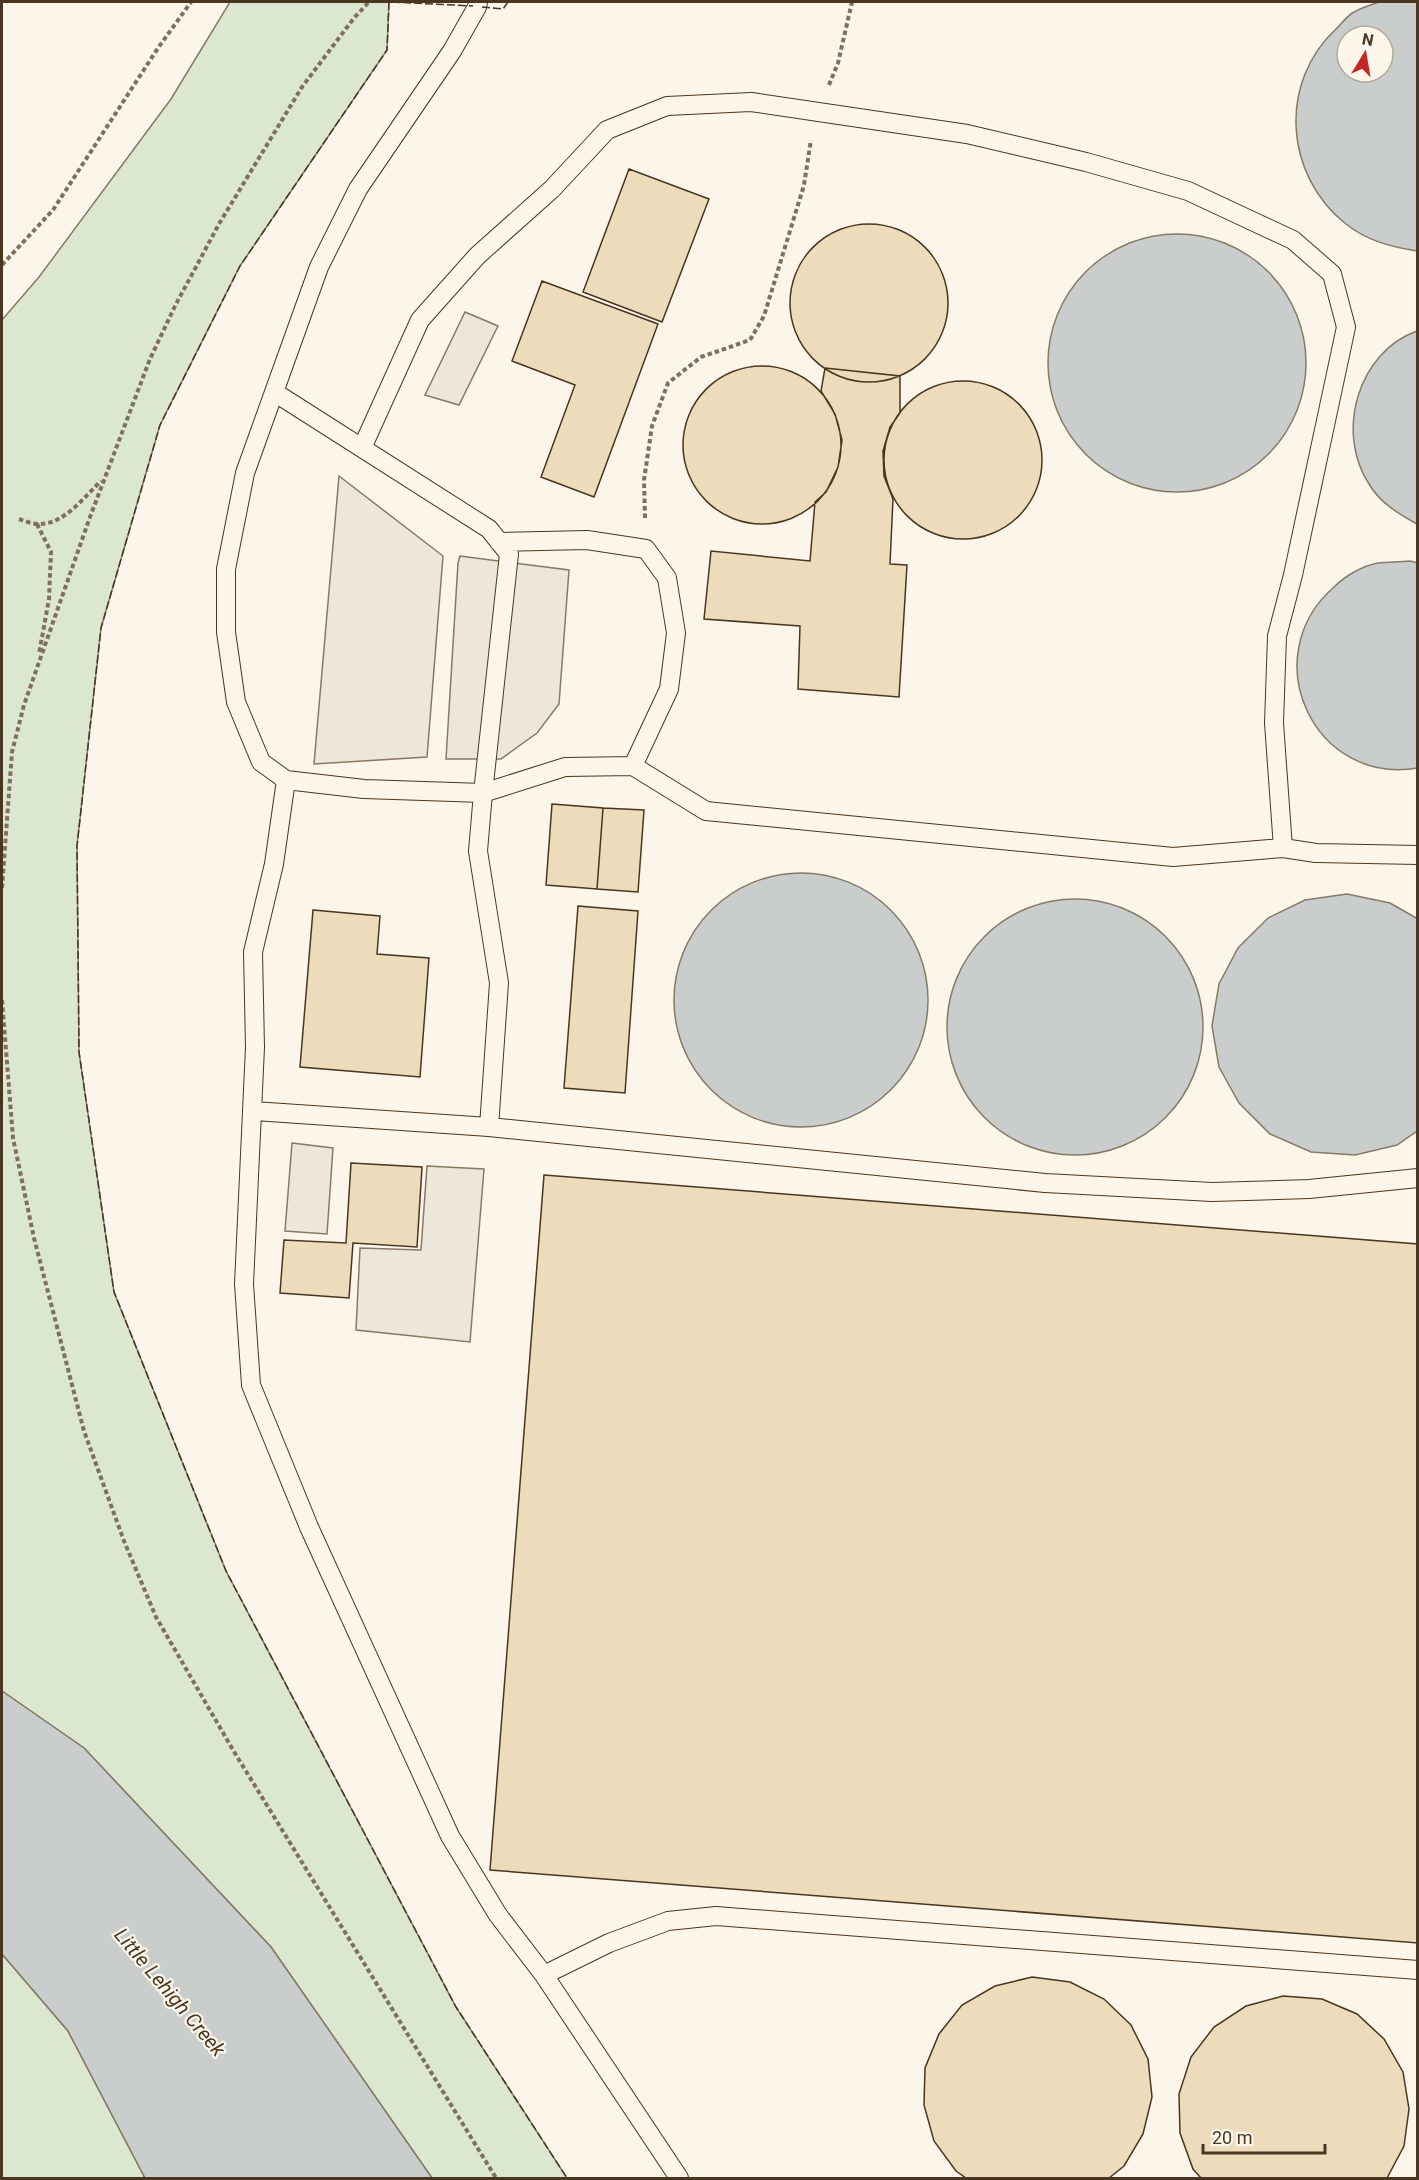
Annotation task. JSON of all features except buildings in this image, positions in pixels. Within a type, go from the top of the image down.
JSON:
[{"type":"lane","points":[[478,2],[452,51],[358,189],[320,267],[245,473],[226,569],[226,632],[236,702],[261,762],[286,780],[364,789],[483,793],[565,767],[633,766],[706,811],[1173,857],[1283,848],[1316,853],[1418,855]]},
{"type":"lane","points":[[362,448],[420,320],[477,256],[552,189],[608,130],[667,106],[751,102],[967,134],[1086,162],[1188,191],[1293,240],[1332,274],[1346,327],[1295,564],[1277,636],[1274,723],[1283,848]]},
{"type":"lane","points":[[274,392],[489,529],[509,554],[478,851],[499,983],[489,1127]]},
{"type":"lane","points":[[499,542],[587,540],[646,549],[667,578],[676,633],[669,689],[633,766]]},
{"type":"lane","points":[[286,780],[273,864],[253,952],[255,1047],[244,1284],[251,1385],[309,1527],[450,1836],[498,1915],[544,1975],[679,2178]]},
{"type":"lane","points":[[253,1111],[489,1127],[1045,1183],[1129,1188],[1212,1192],[1288,1190],[1418,1178]]},
{"type":"lane","points":[[544,1975],[609,1944],[668,1921],[716,1916],[1418,1970]]},
{"type":"path","points":[[2,265],[53,210],[158,48],[191,2]]},
{"type":"path","points":[[36,665],[150,359],[175,306],[219,224],[302,87],[354,18],[369,2]]},
{"type":"path","points":[[646,549],[645,480],[652,426],[668,383],[701,357],[750,340],[764,316],[804,185],[808,152],[818,112],[838,63],[852,2]]},
{"type":"path","points":[[19,519],[37,524],[51,523],[63,516],[104,479]]},
{"type":"path","points":[[2,888],[12,752],[36,665],[49,599],[51,552],[37,524]]},
{"type":"path","points":[[2,1000],[13,1138],[33,1238],[84,1431],[124,1541],[156,1617],[232,1750],[496,2178]]},
{"type":"green space","points":[[230,2],[389,2],[387,50],[240,266],[160,425],[101,628],[77,846],[79,1052],[114,1292],[226,1571],[456,2007],[567,2178],[432,2178],[271,1947],[84,1748],[2,1691],[2,320],[39,277],[171,99]]},
{"type":"green space","points":[[2,1954],[68,2031],[145,2178],[2,2178]]},
{"type":"shaded area","points":[[465,312],[498,326],[459,405],[425,395]]},
{"type":"shaded area","points":[[339,476],[443,556],[427,757],[314,764]]},
{"type":"shaded area","points":[[460,556],[569,570],[559,704],[537,733],[501,759],[446,759]]},
{"type":"shaded area","points":[[292,1143],[333,1148],[327,1234],[285,1231]]},
{"type":"shaded area","points":[[427,1166],[484,1169],[470,1342],[356,1330],[360,1248],[421,1250]]},
{"type":"water","points":[[1379,2],[1417,2],[1417,251],[1380,242],[1362,235],[1346,224],[1325,204],[1310,180],[1300,155],[1296,128],[1298,101],[1305,75],[1318,50],[1335,31],[1335,84],[1395,84],[1395,24],[1342,24],[1357,11]]},
{"type":"water","points":[[1164,234],[1190,234],[1215,239],[1238,249],[1259,263],[1277,281],[1291,302],[1301,325],[1306,363],[1301,401],[1291,424],[1277,445],[1259,463],[1238,477],[1215,487],[1190,492],[1164,492],[1139,487],[1116,477],[1095,463],[1077,445],[1063,424],[1053,401],[1048,376],[1048,350],[1053,325],[1063,302],[1077,281],[1095,263],[1116,249],[1139,239]]},
{"type":"water","points":[[1418,331],[1417,524],[1397,512],[1373,491],[1359,463],[1354,441],[1354,418],[1358,396],[1367,375],[1380,356],[1397,341]]},
{"type":"water","points":[[1410,561],[1418,563],[1418,768],[1381,768],[1350,757],[1325,737],[1307,710],[1298,680],[1299,647],[1310,616],[1343,579],[1372,564]]},
{"type":"water","points":[[801,873],[838,879],[861,888],[881,902],[899,920],[913,940],[922,963],[928,1000],[922,1037],[913,1060],[899,1080],[881,1098],[861,1112],[838,1121],[801,1127],[764,1121],[741,1112],[721,1098],[703,1080],[689,1060],[680,1037],[674,1000],[680,963],[689,940],[703,920],[721,902],[741,888],[764,879]]},
{"type":"water","points":[[1347,894],[1390,903],[1418,919],[1417,1131],[1397,1145],[1355,1155],[1311,1152],[1270,1134],[1239,1103],[1219,1067],[1212,1026],[1219,984],[1238,948],[1268,918],[1305,900]]},
{"type":"water","points":[[1062,899],[1088,899],[1124,908],[1146,920],[1166,936],[1182,956],[1194,978],[1201,1002],[1203,1027],[1201,1052],[1194,1076],[1182,1098],[1166,1118],[1146,1134],[1124,1146],[1088,1155],[1062,1155],[1026,1146],[1004,1134],[984,1118],[968,1098],[956,1076],[947,1040],[947,1014],[956,978],[968,956],[984,936],[1004,920],[1026,908]]},
{"type":"water","name":"Little Lehigh Creek","points":[[2,1691],[84,1748],[271,1947],[432,2178],[145,2178],[68,2031],[2,1954]]},
{"type":"fence","points":[[389,2],[387,50],[240,266],[160,425],[101,628],[77,846],[79,1052],[114,1292],[226,1571],[456,2007],[567,2178]]},
{"type":"fence","points":[[392,2],[473,6]]},
{"type":"fence","points":[[482,7],[503,9],[508,2]]}]
